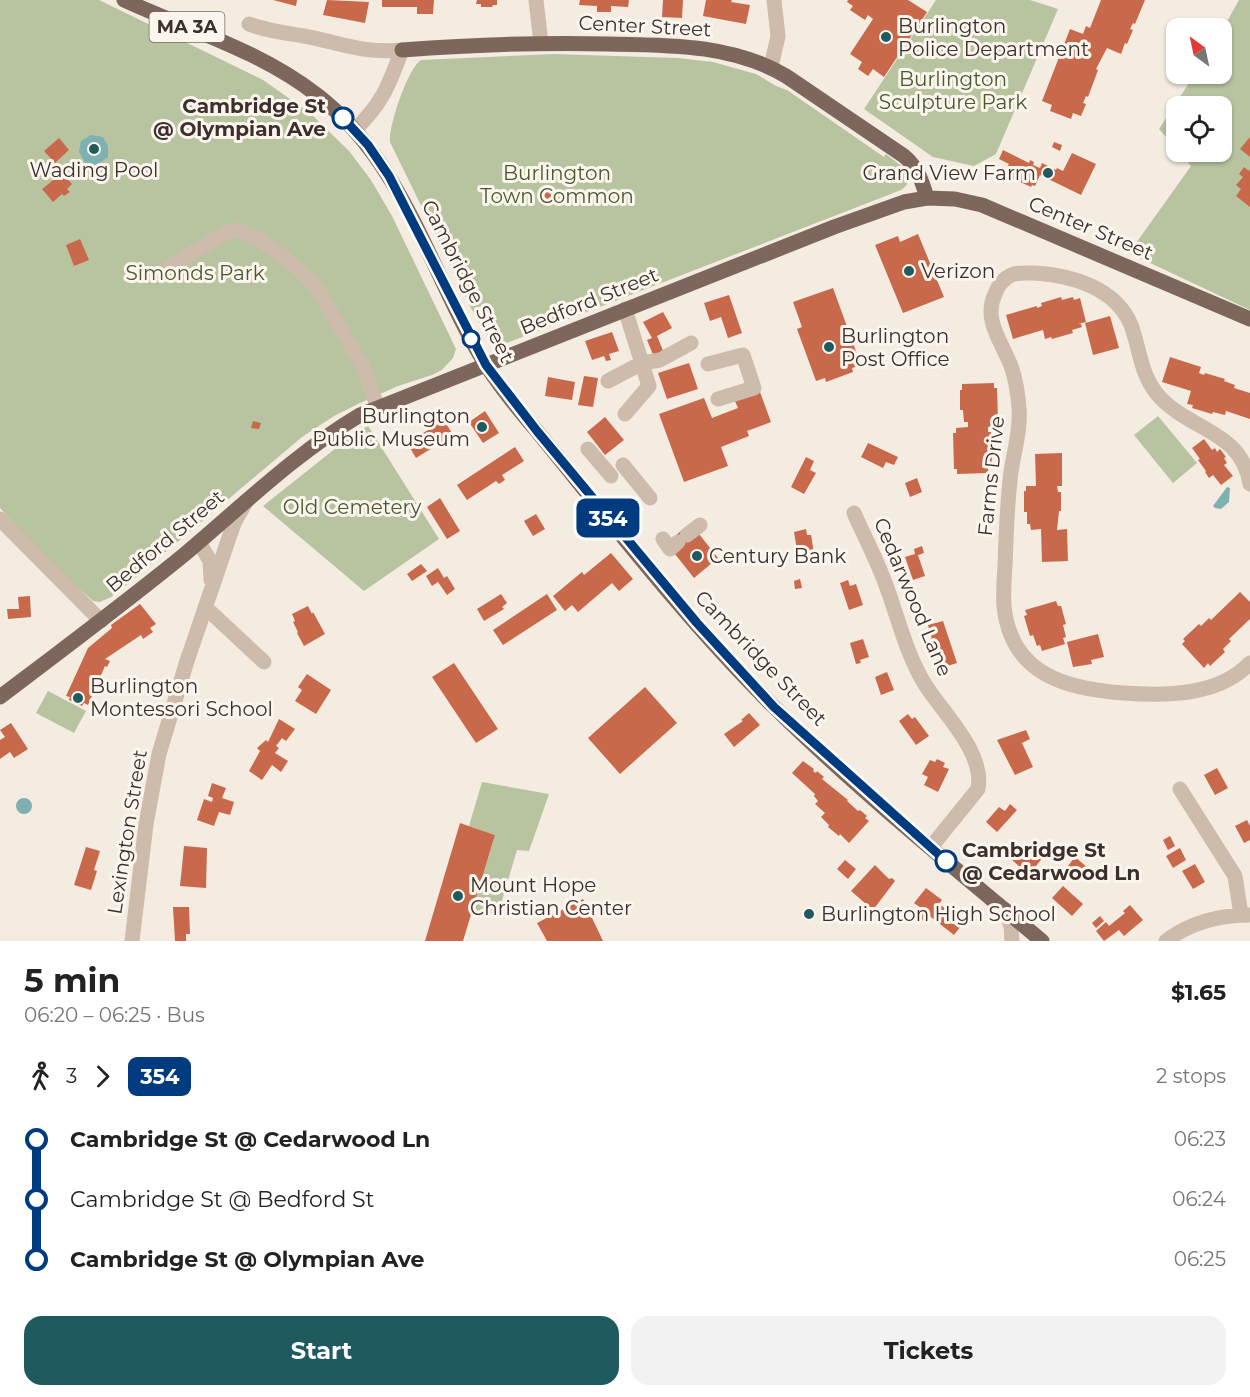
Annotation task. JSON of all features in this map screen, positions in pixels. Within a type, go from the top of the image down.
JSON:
[{"type":"main road","name":"Cambridge Street","points":[[124,0],[270,64],[318,96],[355,130],[382,164],[400,195],[461,320],[486,365],[529,422],[697,623],[774,707],[931,847],[1042,941]]},
{"type":"main road","name":"Center Street","points":[[402,50],[541,43],[686,47],[718,51],[771,67],[803,86],[910,161],[920,176],[927,198],[955,199],[989,208],[1250,319]]},
{"type":"main road","name":"Bedford Street","points":[[0,697],[101,621],[282,471],[342,426],[378,408],[862,216],[904,202],[927,198]]},
{"type":"street","points":[[536,0],[541,43]]},
{"type":"street","points":[[771,67],[778,36],[774,0]]},
{"type":"street","name":"Center Street","points":[[249,24],[261,29],[306,36],[358,50],[377,52],[402,50]]},
{"type":"street","points":[[355,130],[373,112],[385,95],[402,50]]},
{"type":"street","points":[[171,266],[225,233],[237,230],[259,239],[296,267],[316,287],[362,365],[378,408]]},
{"type":"street","name":"Farms Drive","points":[[1250,484],[1245,453],[1177,413],[1156,393],[1143,370],[1129,319],[1120,306],[1087,284],[1063,276],[1014,274],[1006,278],[993,299],[992,320],[1012,368],[1019,408],[1008,506],[1004,609],[1011,633],[1022,655],[1040,672],[1063,684],[1124,693],[1174,693],[1209,688],[1233,677],[1250,663]]},
{"type":"street","points":[[625,414],[649,386],[626,309]]},
{"type":"street","points":[[608,381],[642,363],[660,360],[691,343]]},
{"type":"street","points":[[708,364],[743,355],[754,388],[718,399]]},
{"type":"street","points":[[588,449],[611,476]]},
{"type":"street","points":[[623,465],[650,498]]},
{"type":"street","name":"Lexington Street","points":[[132,941],[151,791],[168,721],[234,523],[248,500]]},
{"type":"street","name":"Cedarwood Lane","points":[[854,513],[887,587],[915,666],[971,752],[978,767],[980,780],[978,789],[931,847]]},
{"type":"street","points":[[0,519],[101,621]]},
{"type":"street","points":[[663,539],[670,549],[700,525]]},
{"type":"street","name":"Lexington Street","points":[[199,542],[210,561],[210,592]]},
{"type":"street","points":[[205,607],[264,662]]},
{"type":"street","points":[[1166,941],[1200,921],[1246,915],[1235,876],[1180,789]]},
{"type":"street","points":[[1006,910],[1012,941]]},
{"type":"green space","name":"Simonds Park","points":[[0,0],[99,0],[263,80],[310,113],[349,151],[371,180],[392,216],[456,349],[453,358],[442,370],[360,403],[334,416],[302,437],[129,583],[111,597],[100,602],[93,601],[53,565],[0,508]]},
{"type":"green space","name":"Burlington Sculpture Park","points":[[936,0],[1030,0],[1058,9],[996,154],[974,166],[933,157],[864,109]]},
{"type":"green space","points":[[1239,0],[1250,0],[1250,310],[1129,253],[1191,166],[1188,162],[1232,162],[1232,96],[1181,96],[1188,84],[1232,84],[1232,18],[1229,18]]},
{"type":"green space","name":"Burlington Town Common","points":[[553,54],[678,58],[713,62],[756,74],[787,90],[884,157],[886,154],[909,172],[909,180],[901,190],[499,346],[488,336],[473,312],[390,142],[390,134],[410,74],[421,60]]},
{"type":"green space","points":[[1166,118],[1166,137],[1159,129]]},
{"type":"green space","points":[[1158,416],[1197,463],[1173,483],[1134,435]]},
{"type":"green space","name":"Old Cemetery","points":[[368,426],[439,539],[364,591],[263,506],[341,444]]},
{"type":"green space","points":[[48,691],[86,711],[74,733],[36,713]]},
{"type":"green space","points":[[482,782],[549,794],[529,851],[517,850],[498,914],[472,912],[495,835],[469,826]]},
{"type":"water","name":"Wading Pool","points":[[91,135],[103,137],[108,146],[108,157],[97,165],[86,164],[79,152],[81,141]]},
{"type":"water","points":[[1227,487],[1230,488],[1229,502],[1221,509],[1215,508],[1213,506]]},
{"type":"water","points":[[24,798],[32,806],[24,814],[16,806]]},
{"type":"building","points":[[273,0],[297,0],[296,6]]},
{"type":"building","points":[[327,0],[369,2],[365,23],[323,15]]},
{"type":"building","points":[[382,0],[434,0],[433,14],[417,14],[417,7],[382,7]]},
{"type":"building","points":[[477,0],[497,0],[497,5],[481,7],[481,4],[476,4]]},
{"type":"building","points":[[580,0],[629,0],[628,7],[611,6],[611,12],[597,12],[597,6],[579,5]]},
{"type":"building","points":[[663,0],[683,0],[682,18],[662,17]]},
{"type":"building","points":[[706,0],[732,0],[731,2],[750,5],[746,24],[703,16]]},
{"type":"building","name":"Burlington Police Department","points":[[848,0],[908,0],[927,12],[884,77],[873,69],[868,76],[858,69],[862,62],[850,54],[873,19],[868,15],[865,20],[850,10],[853,6],[847,2]]},
{"type":"building","points":[[1101,0],[1145,0],[1135,24],[1133,23],[1130,29],[1133,30],[1121,54],[1107,48],[1096,69],[1098,70],[1088,97],[1086,96],[1083,103],[1086,104],[1081,116],[1073,113],[1071,119],[1050,111],[1052,105],[1042,101],[1070,29],[1083,34],[1086,26],[1090,28]]},
{"type":"building","points":[[1250,137],[1250,157],[1240,149]]},
{"type":"building","points":[[59,138],[69,150],[55,163],[44,151]]},
{"type":"building","points":[[1054,142],[1062,145],[1060,151],[1052,147]]},
{"type":"building","name":"Grand View Farm","points":[[1003,150],[1029,163],[1030,160],[1034,162],[1033,165],[1040,168],[1042,163],[1063,171],[1072,153],[1096,164],[1081,195],[1040,175],[1035,186],[1031,187],[1003,174],[1009,164],[999,159]]},
{"type":"building","points":[[1244,167],[1249,171],[1250,169],[1250,207],[1236,196],[1241,189],[1236,185],[1243,177],[1239,174]]},
{"type":"building","points":[[62,173],[72,184],[67,189],[70,192],[64,196],[62,194],[53,202],[42,189]]},
{"type":"building","points":[[546,190],[552,192],[554,198],[552,204],[546,206],[540,204],[538,198],[540,192]]},
{"type":"building","name":"Verizon","points":[[918,234],[944,297],[903,313],[875,245],[898,236],[900,242]]},
{"type":"building","points":[[80,239],[89,260],[74,266],[66,245]]},
{"type":"building","name":"Burlington Post Office","points":[[833,288],[861,365],[852,368],[853,372],[826,382],[825,378],[816,381],[797,329],[802,327],[793,302]]},
{"type":"building","points":[[729,295],[742,333],[728,338],[721,317],[710,321],[704,303]]},
{"type":"building","points":[[1061,297],[1062,300],[1080,298],[1086,322],[1078,324],[1082,327],[1072,330],[1073,333],[1052,339],[1051,337],[1045,339],[1043,330],[1013,339],[1006,315],[1037,306],[1037,308],[1042,306],[1041,303]]},
{"type":"building","points":[[663,312],[672,328],[657,336],[664,353],[654,357],[647,340],[652,338],[643,322]]},
{"type":"building","points":[[1110,316],[1119,348],[1093,355],[1085,323]]},
{"type":"building","points":[[612,332],[619,351],[609,354],[611,360],[606,361],[604,356],[592,360],[585,341]]},
{"type":"building","points":[[1170,357],[1201,367],[1199,373],[1225,379],[1224,381],[1235,385],[1234,388],[1250,393],[1250,419],[1226,411],[1225,415],[1213,412],[1212,414],[1192,408],[1193,405],[1187,404],[1191,391],[1162,382]]},
{"type":"building","points":[[689,363],[698,389],[667,399],[658,373]]},
{"type":"building","points":[[584,376],[598,378],[593,407],[578,405]]},
{"type":"building","points":[[548,377],[575,382],[572,400],[545,396]]},
{"type":"building","points":[[994,383],[994,388],[997,388],[998,421],[994,421],[994,427],[988,427],[988,432],[991,432],[992,466],[988,466],[988,473],[957,474],[957,469],[954,469],[953,433],[956,433],[956,428],[968,427],[968,422],[964,422],[963,410],[960,410],[962,384]]},
{"type":"building","points":[[760,392],[771,422],[747,431],[749,436],[721,447],[728,466],[684,482],[659,414],[704,398],[712,418],[738,408],[735,401]]},
{"type":"building","points":[[485,411],[499,433],[483,443],[469,422]]},
{"type":"building","points":[[605,417],[624,440],[605,455],[587,432]]},
{"type":"building","points":[[444,420],[453,435],[416,458],[407,443]]},
{"type":"building","points":[[253,421],[261,423],[259,429],[251,428]]},
{"type":"building","points":[[1204,439],[1212,450],[1215,448],[1217,452],[1220,449],[1226,457],[1224,458],[1227,463],[1224,465],[1233,476],[1221,485],[1213,475],[1209,478],[1192,448]]},
{"type":"building","points":[[868,443],[898,457],[894,465],[886,462],[883,468],[861,457]]},
{"type":"building","points":[[515,447],[524,461],[502,475],[505,480],[499,484],[496,481],[467,500],[457,485]]},
{"type":"building","points":[[1062,453],[1062,486],[1057,486],[1058,492],[1061,492],[1061,511],[1059,511],[1057,530],[1067,529],[1068,561],[1042,562],[1041,529],[1031,530],[1030,524],[1027,524],[1027,512],[1024,512],[1024,491],[1026,491],[1026,486],[1036,486],[1035,454]]},
{"type":"building","points":[[806,457],[814,461],[810,470],[816,473],[804,494],[791,487]]},
{"type":"building","points":[[917,478],[922,492],[910,497],[905,483]]},
{"type":"building","points":[[440,498],[460,531],[447,539],[427,507]]},
{"type":"building","points":[[536,514],[545,529],[533,536],[524,521]]},
{"type":"building","points":[[806,529],[807,535],[811,535],[815,559],[799,562],[794,532]]},
{"type":"building","name":"Century Bank","points":[[682,530],[699,534],[718,558],[694,578],[675,554],[674,537]]},
{"type":"building","points":[[922,546],[924,553],[918,555],[925,576],[913,580],[905,557],[915,554],[914,549]]},
{"type":"building","points":[[611,553],[633,579],[619,591],[612,583],[578,612],[572,605],[565,611],[553,596],[582,572],[584,575]]},
{"type":"building","points":[[421,564],[427,571],[412,581],[407,574]]},
{"type":"building","points":[[438,568],[444,578],[447,576],[455,589],[447,595],[438,582],[432,586],[426,576]]},
{"type":"building","points":[[800,579],[802,588],[795,589],[794,581]]},
{"type":"building","points":[[848,580],[850,586],[856,584],[863,605],[849,610],[840,583]]},
{"type":"building","points":[[1240,592],[1250,602],[1250,619],[1229,639],[1231,641],[1223,649],[1225,652],[1210,666],[1208,663],[1204,668],[1182,644],[1185,641],[1183,639],[1199,624],[1201,626],[1209,618],[1211,620]]},
{"type":"building","points":[[501,594],[507,603],[502,607],[504,609],[484,621],[477,609]]},
{"type":"building","points":[[547,594],[557,610],[503,645],[493,630]]},
{"type":"building","points":[[30,596],[31,617],[8,619],[7,609],[19,609],[18,597]]},
{"type":"building","points":[[1056,601],[1058,606],[1061,606],[1066,624],[1063,625],[1065,644],[1042,651],[1040,645],[1037,646],[1033,635],[1030,636],[1024,616],[1027,615],[1025,610]]},
{"type":"building","points":[[140,604],[156,624],[150,628],[153,632],[143,639],[141,635],[105,659],[110,661],[107,667],[105,666],[88,705],[84,703],[82,706],[69,700],[70,697],[66,696],[88,648],[112,628],[111,625]]},
{"type":"building","points":[[308,606],[325,634],[304,646],[297,633],[292,614]]},
{"type":"building","points":[[943,621],[957,663],[944,667],[938,646],[934,647],[928,625]]},
{"type":"building","points":[[1098,634],[1104,657],[1091,660],[1092,664],[1073,667],[1067,642]]},
{"type":"building","points":[[863,639],[869,657],[856,664],[850,643]]},
{"type":"building","points":[[454,663],[498,729],[476,743],[432,677]]},
{"type":"building","points":[[887,672],[894,690],[881,695],[875,677]]},
{"type":"building","points":[[307,674],[331,690],[316,714],[295,701],[302,690],[298,687]]},
{"type":"building","points":[[645,687],[677,723],[620,774],[588,738]]},
{"type":"building","points":[[749,713],[760,725],[734,747],[724,734],[743,721],[741,720]]},
{"type":"building","points":[[908,714],[912,719],[915,717],[929,736],[916,745],[899,721]]},
{"type":"building","points":[[279,719],[295,729],[286,741],[282,738],[276,746],[279,748],[275,753],[288,761],[281,772],[272,765],[262,780],[249,771],[260,751],[257,748],[266,740],[268,742]]},
{"type":"building","points":[[11,723],[28,749],[14,758],[10,752],[0,759],[0,740],[5,737],[0,730]]},
{"type":"building","points":[[1026,730],[1030,739],[1022,743],[1033,767],[1015,775],[997,740]]},
{"type":"building","points":[[937,759],[945,763],[943,767],[949,769],[938,792],[924,785],[928,777],[922,774],[930,760],[935,762]]},
{"type":"building","points":[[803,761],[814,769],[813,771],[816,773],[817,771],[824,777],[822,779],[858,811],[860,810],[867,816],[865,818],[869,821],[849,843],[828,827],[829,825],[821,817],[825,813],[815,804],[818,801],[815,794],[792,773]]},
{"type":"building","points":[[1217,768],[1228,788],[1215,795],[1204,775]]},
{"type":"building","points":[[212,783],[226,788],[222,798],[234,802],[230,815],[219,812],[214,826],[197,820],[204,799],[212,802],[213,798],[208,796]]},
{"type":"building","points":[[1010,804],[1017,810],[997,832],[986,822],[999,807],[1005,811]]},
{"type":"building","points":[[1247,820],[1250,826],[1250,840],[1244,843],[1235,826]]},
{"type":"building","name":"Mount Hope Christian Center","points":[[460,823],[495,835],[463,941],[425,941]]},
{"type":"building","points":[[1170,836],[1175,846],[1168,850],[1163,840]]},
{"type":"building","points":[[1037,842],[1047,852],[1029,875],[1011,859],[1021,848],[1026,853]]},
{"type":"building","points":[[184,846],[207,848],[206,888],[180,886]]},
{"type":"building","points":[[86,847],[100,851],[91,890],[74,885]]},
{"type":"building","points":[[1092,848],[1096,851],[1092,857],[1088,854]]},
{"type":"building","points":[[1180,848],[1186,860],[1173,868],[1166,856]]},
{"type":"building","points":[[1075,857],[1087,867],[1075,881],[1064,871]]},
{"type":"building","points":[[845,860],[856,869],[848,879],[837,869]]},
{"type":"building","points":[[1195,864],[1205,882],[1193,889],[1182,871]]},
{"type":"building","points":[[875,865],[889,879],[892,878],[895,881],[873,910],[851,891]]},
{"type":"building","points":[[1063,886],[1083,904],[1072,916],[1052,898]]},
{"type":"building","points":[[926,888],[942,900],[939,904],[964,922],[954,935],[927,914],[922,921],[915,916],[921,908],[914,903]]},
{"type":"building","points":[[583,899],[603,941],[547,941],[537,923]]},
{"type":"building","points":[[1130,905],[1143,920],[1124,936],[1119,930],[1104,941],[1096,931],[1106,922],[1109,926],[1125,913],[1123,911]]},
{"type":"building","points":[[173,907],[189,907],[190,934],[186,934],[186,941],[175,941]]},
{"type":"building","points":[[1100,916],[1104,921],[1096,928],[1092,923]]},
{"type":"bus line","name":"354","points":[[343,118],[382,164],[405,205],[472,342],[501,386],[537,431],[641,557],[746,678],[850,777],[946,861]]},
{"type":"place","name":"Burlington Police Department","points":[[886,37]]},
{"type":"place","name":"Cambridge St @ Olympian Ave","points":[[343,118]]},
{"type":"place","name":"Wading Pool","points":[[94,149]]},
{"type":"place","name":"Grand View Farm","points":[[1048,173]]},
{"type":"place","name":"Verizon","points":[[909,271]]},
{"type":"place","name":"Burlington Post Office","points":[[829,347]]},
{"type":"place","name":"Burlington Public Museum","points":[[482,427]]},
{"type":"place","name":"Century Bank","points":[[697,556]]},
{"type":"place","name":"Burlington Montessori School","points":[[78,698]]},
{"type":"place","name":"Cambridge St @ Cedarwood Ln","points":[[946,861]]},
{"type":"place","name":"Mount Hope Christian Center","points":[[458,896]]},
{"type":"place","name":"Burlington High School","points":[[809,914]]}]
